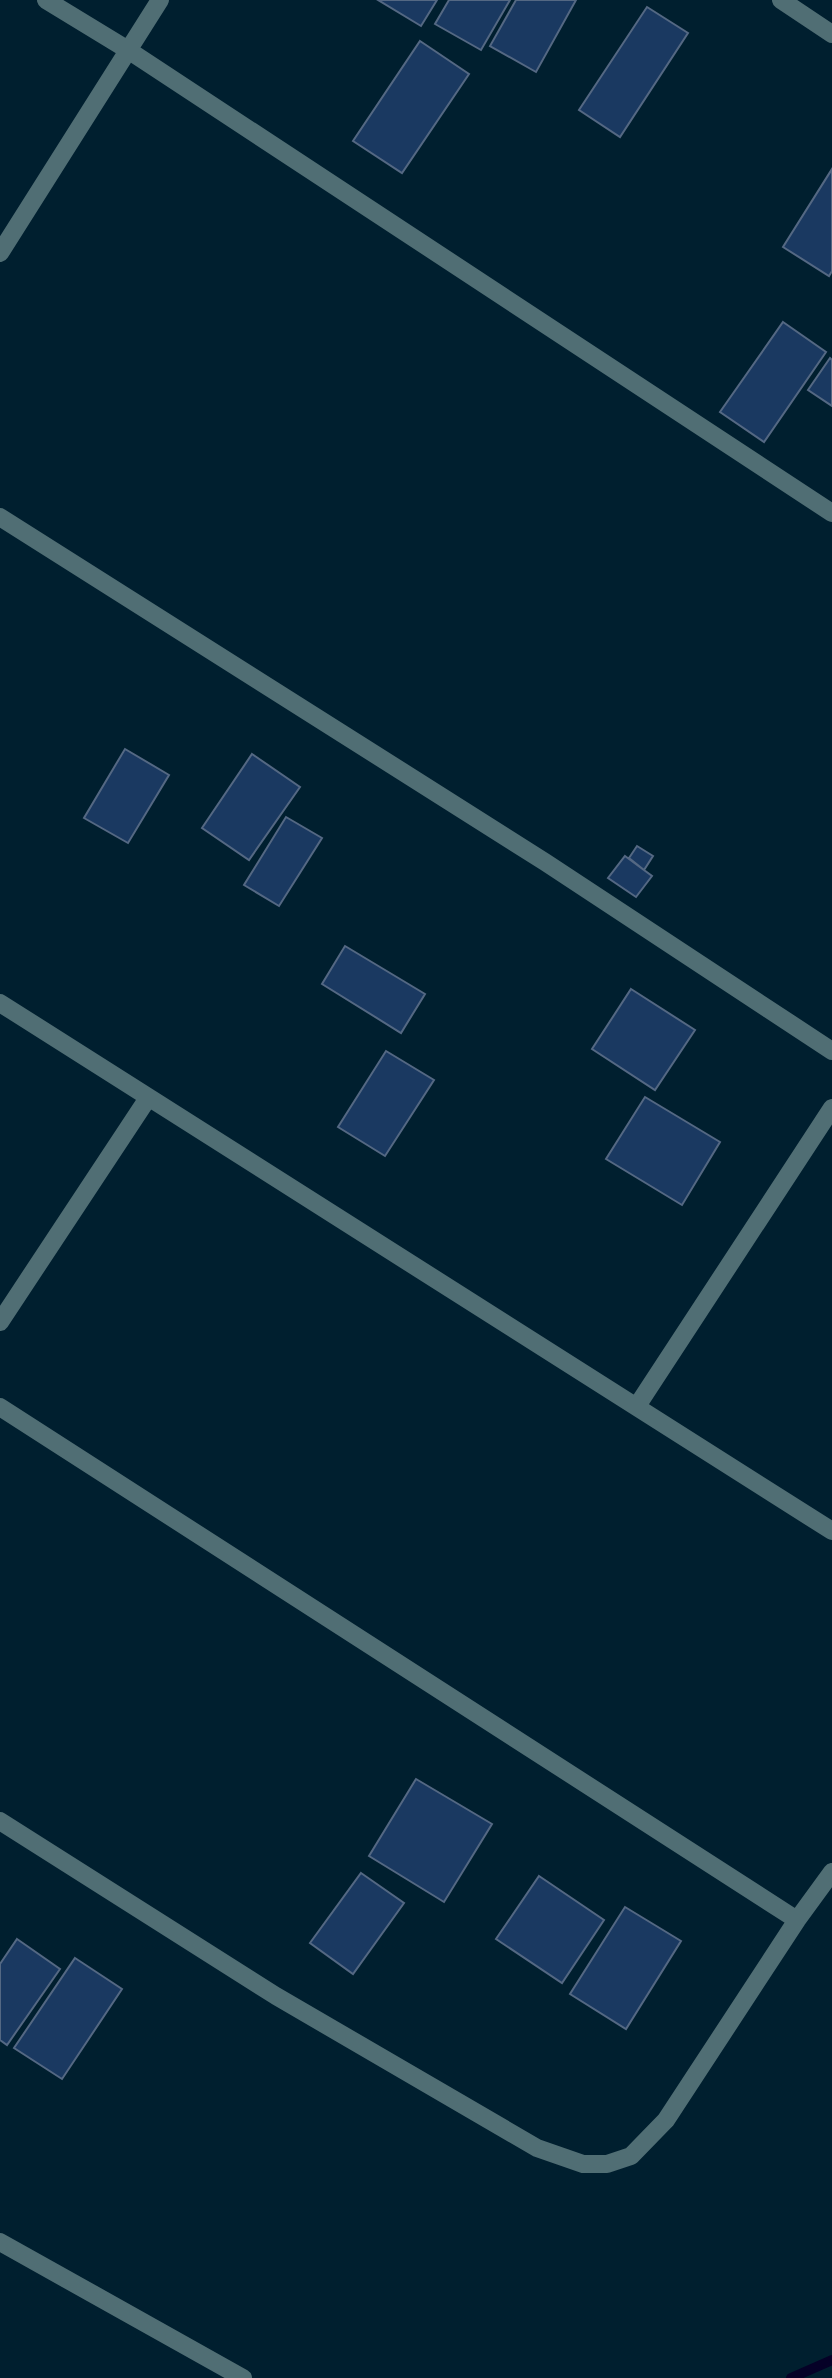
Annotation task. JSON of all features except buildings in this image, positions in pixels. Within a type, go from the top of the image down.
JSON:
[{"type":"street","points":[[46,0],[128,50],[832,513]]},
{"type":"street","points":[[0,253],[160,0]]},
{"type":"street","points":[[781,0],[832,34]]},
{"type":"street","points":[[0,517],[545,862],[832,1051]]},
{"type":"street","points":[[0,1003],[832,1531]]},
{"type":"street","points":[[0,1322],[148,1098]]},
{"type":"street","points":[[637,1406],[832,1108]]},
{"type":"street","points":[[0,1407],[797,1920]]},
{"type":"street","points":[[0,1821],[300,2010],[537,2148],[583,2164],[607,2164],[631,2156],[666,2120],[797,1920],[832,1872]]},
{"type":"street","points":[[0,2242],[243,2378]]},
{"type":"waterway","points":[[791,2378],[832,2360]]}]
